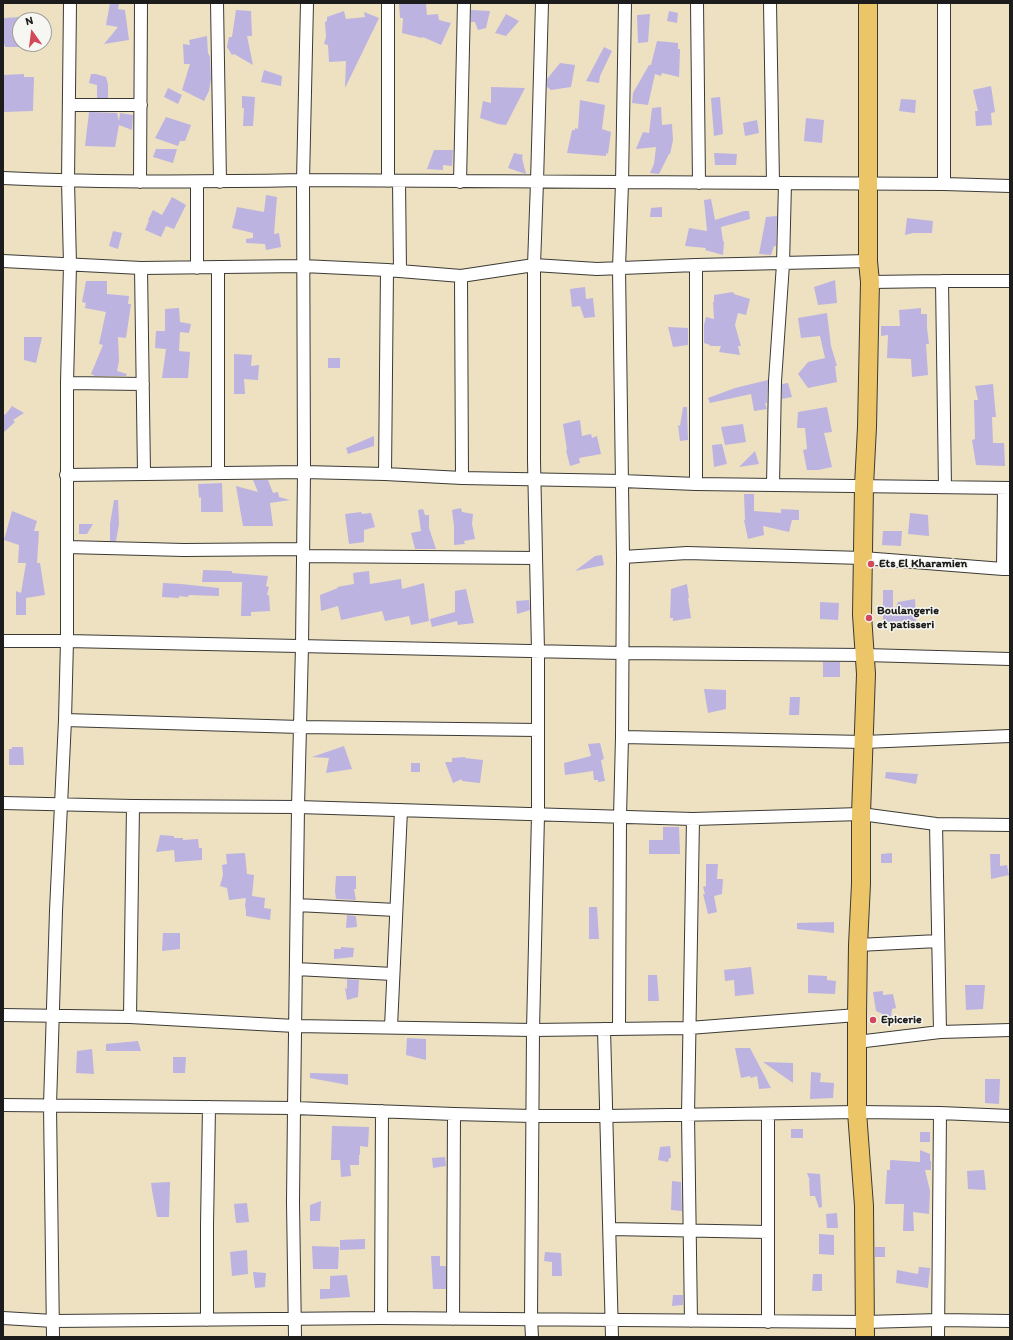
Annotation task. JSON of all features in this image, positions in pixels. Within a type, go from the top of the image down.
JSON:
[{"type":"main road","points":[[865,1330],[864,1206],[857,1112],[857,1015],[861,884],[861,814],[866,674],[862,614],[864,486],[868,427],[870,282],[868,261],[868,3]]},
{"type":"street","points":[[54,1337],[50,1105],[67,641],[66,475],[70,265],[68,181],[70,3]]},
{"type":"street","points":[[140,182],[141,3]]},
{"type":"street","points":[[217,3],[220,182]]},
{"type":"street","points":[[295,1337],[296,1318],[293,1202],[298,806],[302,646],[304,472],[303,180],[307,3]]},
{"type":"street","points":[[388,3],[393,181],[400,270]]},
{"type":"street","points":[[460,182],[464,3]]},
{"type":"street","points":[[532,1337],[532,1116],[538,815],[534,265],[542,3]]},
{"type":"street","points":[[619,1029],[623,557],[619,268],[625,3]]},
{"type":"street","points":[[697,3],[698,183]]},
{"type":"street","points":[[770,3],[783,264],[775,381],[773,485]]},
{"type":"street","points":[[944,3],[944,184]]},
{"type":"street","points":[[70,105],[141,105]]},
{"type":"street","points":[[3,178],[140,182],[303,180],[944,184],[1010,186]]},
{"type":"street","points":[[197,182],[197,268]]},
{"type":"street","points":[[3,261],[141,268],[303,266],[400,270],[461,276],[534,265],[579,269],[868,261]]},
{"type":"street","points":[[696,265],[696,484]]},
{"type":"street","points":[[141,268],[144,473]]},
{"type":"street","points":[[218,268],[218,473]]},
{"type":"street","points":[[385,474],[387,270]]},
{"type":"street","points":[[461,276],[462,478]]},
{"type":"street","points":[[942,281],[945,487]]},
{"type":"street","points":[[870,282],[1010,281]]},
{"type":"street","points":[[67,383],[143,384]]},
{"type":"street","points":[[66,475],[304,472],[696,484],[1007,488],[1006,569],[863,558],[687,553],[623,557]]},
{"type":"street","points":[[67,547],[536,558]]},
{"type":"street","points":[[3,641],[67,641],[622,653],[865,655],[1010,659]]},
{"type":"street","points":[[65,720],[300,727],[538,730]]},
{"type":"street","points":[[622,737],[864,742],[1010,736]]},
{"type":"street","points":[[3,804],[298,806],[693,819],[861,814],[936,824],[1010,825]]},
{"type":"street","points":[[130,1017],[133,806]]},
{"type":"street","points":[[391,1027],[401,810]]},
{"type":"street","points":[[691,1321],[688,1115],[693,819]]},
{"type":"street","points":[[936,824],[940,1032]]},
{"type":"street","points":[[297,905],[396,910]]},
{"type":"street","points":[[858,945],[938,941]]},
{"type":"street","points":[[296,969],[393,974]]},
{"type":"street","points":[[3,1014],[130,1017],[295,1026],[533,1030],[689,1028],[857,1015]]},
{"type":"street","points":[[604,1029],[612,1337]]},
{"type":"street","points":[[857,1042],[940,1032],[1010,1030]]},
{"type":"street","points":[[3,1105],[294,1108],[532,1116],[857,1112],[1010,1116]]},
{"type":"street","points":[[207,1320],[209,1107]]},
{"type":"street","points":[[381,1318],[382,1111]]},
{"type":"street","points":[[938,1337],[940,1113]]},
{"type":"street","points":[[453,1319],[454,1114]]},
{"type":"street","points":[[768,1114],[768,1322]]},
{"type":"street","points":[[610,1229],[768,1232]]},
{"type":"street","points":[[3,1318],[53,1321],[381,1318],[768,1322],[865,1330],[939,1320],[1010,1321]]},
{"type":"building","points":[[110,3],[119,3],[118,9],[125,10],[129,40],[104,44],[118,27],[106,25]]},
{"type":"building","points":[[399,3],[426,3],[427,15],[438,14],[439,20],[451,23],[441,45],[423,37],[402,33],[403,18],[400,18]]},
{"type":"building","points":[[236,10],[251,11],[252,36],[247,36],[253,65],[234,54],[232,55],[227,47],[229,37],[232,37]]},
{"type":"building","points":[[471,10],[490,11],[486,28],[478,30],[475,22],[471,22]]},
{"type":"building","points":[[344,11],[346,19],[365,17],[364,12],[379,18],[345,88],[346,61],[329,62],[328,45],[324,44],[326,37],[325,22],[327,21],[327,17]]},
{"type":"building","points":[[669,11],[678,13],[677,23],[667,21]]},
{"type":"building","points":[[506,14],[519,21],[506,36],[495,33]]},
{"type":"building","points":[[650,14],[648,42],[638,43],[637,15]]},
{"type":"building","points":[[12,17],[12,47],[5,47],[3,39],[3,18]]},
{"type":"building","points":[[207,36],[211,79],[209,91],[204,101],[182,90],[190,64],[184,64],[183,44],[190,45],[189,40]]},
{"type":"building","points":[[657,41],[678,43],[678,49],[680,49],[679,77],[662,73],[661,76],[655,74],[648,105],[632,103],[633,93],[649,65],[651,65]]},
{"type":"building","points":[[604,47],[612,51],[600,76],[599,83],[586,81]]},
{"type":"building","points":[[560,63],[575,65],[571,87],[551,90],[547,87],[547,79]]},
{"type":"building","points":[[264,70],[282,76],[281,86],[261,82]]},
{"type":"building","points":[[24,74],[24,77],[34,77],[33,111],[3,112],[3,75]]},
{"type":"building","points":[[91,74],[106,77],[108,84],[108,98],[97,98],[97,85],[89,83]]},
{"type":"building","points":[[991,86],[995,112],[991,113],[992,125],[976,126],[975,111],[978,111],[973,90]]},
{"type":"building","points":[[491,87],[525,88],[506,125],[480,118],[483,101],[491,103]]},
{"type":"building","points":[[168,88],[182,95],[178,104],[164,97]]},
{"type":"building","points":[[242,96],[255,97],[253,126],[243,126],[244,108],[242,108]]},
{"type":"building","points":[[720,97],[723,134],[714,136],[711,98]]},
{"type":"building","points":[[901,99],[916,100],[915,113],[899,111]]},
{"type":"building","points":[[580,100],[605,105],[602,129],[611,132],[608,154],[606,153],[606,156],[567,153],[572,130],[575,130],[575,128],[578,129]]},
{"type":"building","points":[[661,107],[662,125],[672,124],[673,140],[670,154],[659,174],[650,173],[654,164],[656,147],[636,149],[643,132],[649,133],[652,108]]},
{"type":"building","points":[[89,112],[117,113],[119,121],[120,113],[133,115],[132,130],[119,125],[115,147],[85,146]]},
{"type":"building","points":[[166,117],[191,125],[185,141],[180,141],[178,146],[155,138]]},
{"type":"building","points":[[806,118],[824,120],[822,143],[804,141]]},
{"type":"building","points":[[757,120],[759,133],[745,136],[743,123]]},
{"type":"building","points":[[156,149],[177,149],[173,163],[153,157]]},
{"type":"building","points":[[434,150],[453,150],[452,166],[443,165],[443,170],[427,169]]},
{"type":"building","points":[[514,153],[523,155],[522,158],[526,174],[508,168]]},
{"type":"building","points":[[714,153],[737,154],[736,165],[715,165]]},
{"type":"building","points":[[266,195],[277,197],[274,234],[279,233],[281,247],[266,250],[265,244],[246,243],[246,239],[253,238],[253,233],[232,228],[237,207],[264,212]]},
{"type":"building","points":[[172,197],[186,205],[174,229],[166,226],[161,237],[145,230],[153,210],[162,215]]},
{"type":"building","points":[[711,199],[715,220],[744,211],[749,211],[750,219],[721,227],[724,242],[723,255],[705,250],[706,248],[685,246],[689,228],[707,231],[704,200]]},
{"type":"building","points":[[662,207],[662,217],[650,217],[651,208]]},
{"type":"building","points":[[777,216],[776,246],[774,246],[771,255],[759,254],[766,217]]},
{"type":"building","points":[[907,218],[933,221],[932,233],[913,233],[905,235]]},
{"type":"building","points":[[113,231],[122,233],[118,249],[109,246]]},
{"type":"building","points":[[835,280],[837,303],[818,305],[814,287]]},
{"type":"building","points":[[86,281],[107,281],[107,294],[129,296],[128,304],[131,304],[126,338],[118,337],[119,361],[117,371],[127,374],[126,376],[95,376],[91,374],[103,345],[99,344],[106,312],[85,308],[86,303],[82,302]]},
{"type":"building","points":[[585,287],[586,299],[593,298],[595,317],[584,318],[580,306],[572,307],[570,289]]},
{"type":"building","points":[[733,292],[734,294],[750,299],[746,315],[738,313],[735,325],[741,346],[738,346],[740,355],[719,352],[721,346],[710,346],[704,343],[704,325],[706,317],[714,319],[714,295]]},
{"type":"building","points":[[179,308],[180,322],[191,324],[189,333],[180,332],[179,351],[190,352],[188,378],[162,378],[166,349],[155,348],[156,331],[165,331],[165,309]]},
{"type":"building","points":[[921,308],[921,314],[927,314],[929,344],[926,344],[928,375],[912,377],[911,359],[887,358],[888,335],[881,336],[881,326],[900,326],[899,310]]},
{"type":"building","points":[[827,313],[831,346],[837,366],[835,366],[837,382],[808,388],[798,374],[808,362],[825,358],[820,336],[801,338],[798,318]]},
{"type":"building","points":[[668,327],[688,328],[688,345],[673,347]]},
{"type":"building","points":[[24,337],[42,337],[36,363],[24,360]]},
{"type":"building","points":[[234,354],[252,355],[251,366],[259,365],[258,380],[244,379],[245,394],[234,394]]},
{"type":"building","points":[[328,358],[340,358],[340,368],[328,368]]},
{"type":"building","points":[[768,380],[767,403],[765,403],[767,409],[754,411],[751,394],[710,403],[708,398],[735,388]]},
{"type":"building","points":[[788,383],[792,397],[782,399],[782,384]]},
{"type":"building","points":[[993,384],[996,417],[992,417],[993,443],[1004,443],[1005,466],[976,465],[972,440],[975,439],[974,400],[978,400],[975,386]]},
{"type":"building","points":[[12,406],[24,413],[13,420],[15,422],[3,433],[3,414],[5,415]]},
{"type":"building","points":[[683,407],[687,407],[688,440],[680,441],[678,425],[680,426]]},
{"type":"building","points":[[827,407],[832,432],[824,433],[832,467],[818,470],[807,470],[803,450],[807,449],[805,428],[797,428],[798,412]]},
{"type":"building","points":[[580,420],[582,436],[591,434],[592,438],[597,436],[601,454],[579,458],[580,463],[570,466],[566,450],[563,424]]},
{"type":"building","points":[[743,424],[746,442],[725,445],[721,427]]},
{"type":"building","points":[[374,436],[374,446],[348,454],[346,448]]},
{"type":"building","points":[[722,444],[727,464],[714,467],[712,445]]},
{"type":"building","points":[[755,451],[759,464],[739,467]]},
{"type":"building","points":[[253,480],[268,480],[273,493],[278,492],[279,497],[290,500],[270,503],[273,526],[243,526],[236,486],[258,492]]},
{"type":"building","points":[[222,483],[223,512],[201,512],[201,497],[199,498],[198,484]]},
{"type":"building","points":[[744,494],[754,494],[754,511],[781,513],[781,509],[799,510],[799,520],[792,520],[789,532],[763,526],[764,535],[748,539],[744,520]]},
{"type":"building","points":[[114,500],[118,500],[119,524],[116,541],[110,541],[110,524]]},
{"type":"building","points":[[461,508],[462,512],[473,514],[472,524],[475,539],[464,541],[465,544],[454,545],[452,510]]},
{"type":"building","points":[[423,509],[425,515],[429,515],[429,528],[436,549],[415,549],[411,533],[421,531],[418,510]]},
{"type":"building","points":[[12,511],[37,521],[34,531],[39,531],[37,563],[40,563],[45,595],[26,598],[26,615],[16,615],[16,591],[21,593],[26,563],[18,563],[19,545],[4,540]]},
{"type":"building","points":[[361,512],[362,514],[371,513],[375,527],[364,530],[364,542],[349,544],[345,514]]},
{"type":"building","points":[[910,513],[928,515],[929,536],[908,534]]},
{"type":"building","points":[[79,524],[93,524],[87,534],[79,534]]},
{"type":"building","points":[[883,531],[902,531],[901,546],[882,545]]},
{"type":"building","points":[[602,555],[604,565],[575,571],[595,556]]},
{"type":"building","points":[[203,570],[232,571],[232,573],[268,576],[266,586],[269,587],[267,595],[269,595],[270,611],[251,612],[251,616],[241,616],[242,582],[202,582]]},
{"type":"building","points":[[369,571],[370,584],[401,579],[402,589],[424,583],[429,621],[411,625],[409,616],[385,621],[382,611],[341,620],[338,606],[321,611],[320,595],[338,588],[337,587],[354,584],[353,573]]},
{"type":"building","points":[[163,583],[219,588],[219,596],[189,595],[188,597],[179,596],[179,598],[162,597]]},
{"type":"building","points":[[687,584],[691,618],[673,621],[673,618],[670,618],[671,589]]},
{"type":"building","points":[[466,589],[474,623],[458,625],[457,621],[432,627],[430,619],[455,612],[455,591]]},
{"type":"building","points":[[883,590],[893,590],[893,613],[898,602],[915,599],[916,621],[883,622]]},
{"type":"building","points":[[529,600],[530,610],[517,614],[516,601]]},
{"type":"building","points":[[820,602],[839,603],[838,620],[820,619]]},
{"type":"building","points":[[823,662],[840,662],[840,677],[823,677]]},
{"type":"building","points":[[704,689],[726,690],[726,709],[708,713]]},
{"type":"building","points":[[790,697],[800,697],[799,715],[789,715]]},
{"type":"building","points":[[600,743],[604,759],[601,760],[605,781],[598,782],[598,780],[594,780],[593,771],[565,775],[564,763],[591,756],[588,744]]},
{"type":"building","points":[[344,746],[352,769],[326,773],[329,758],[312,757]]},
{"type":"building","points":[[12,747],[23,747],[24,765],[9,765],[9,749],[12,749]]},
{"type":"building","points":[[465,757],[483,760],[480,783],[462,781],[462,779],[453,783],[445,762],[452,762],[452,758]]},
{"type":"building","points":[[411,763],[420,763],[420,772],[411,772]]},
{"type":"building","points":[[886,772],[918,774],[916,784],[885,778]]},
{"type":"building","points":[[663,827],[679,827],[680,854],[649,854],[649,840],[663,840]]},
{"type":"building","points":[[160,835],[174,836],[174,838],[183,838],[183,840],[198,839],[199,848],[202,848],[202,860],[175,862],[174,850],[156,852]]},
{"type":"building","points":[[245,853],[247,874],[254,875],[252,896],[265,898],[264,908],[271,909],[270,920],[246,916],[246,898],[229,900],[227,888],[220,886],[223,875],[222,865],[227,864],[226,854]]},
{"type":"building","points":[[892,853],[892,863],[881,863],[881,854]]},
{"type":"building","points":[[990,854],[1000,854],[1000,866],[1007,865],[1009,875],[991,879]]},
{"type":"building","points":[[706,864],[718,864],[717,879],[723,879],[722,894],[714,896],[717,912],[708,914],[703,894],[705,894],[703,887],[706,886]]},
{"type":"building","points":[[336,876],[356,876],[356,889],[354,889],[356,900],[336,899]]},
{"type":"building","points":[[589,907],[597,907],[599,939],[589,939]]},
{"type":"building","points":[[347,915],[356,916],[357,927],[346,928]]},
{"type":"building","points":[[834,922],[834,933],[797,929],[797,923]]},
{"type":"building","points":[[163,933],[180,933],[180,949],[162,951]]},
{"type":"building","points":[[341,947],[354,948],[353,957],[334,959],[334,949],[341,949]]},
{"type":"building","points":[[751,967],[754,994],[735,996],[734,980],[725,981],[724,970]]},
{"type":"building","points":[[648,975],[657,975],[659,1001],[648,1001]]},
{"type":"building","points":[[808,975],[827,976],[827,980],[836,981],[835,994],[808,993]]},
{"type":"building","points":[[347,979],[359,980],[358,997],[347,1000],[345,988],[347,989]]},
{"type":"building","points":[[965,985],[985,985],[983,1009],[966,1010]]},
{"type":"building","points":[[883,991],[883,995],[893,994],[896,1008],[892,1009],[891,1018],[876,1011],[873,992]]},
{"type":"building","points":[[407,1038],[426,1039],[426,1060],[406,1055]]},
{"type":"building","points":[[138,1041],[141,1051],[106,1051],[106,1044]]},
{"type":"building","points":[[735,1048],[750,1048],[771,1088],[759,1089],[757,1076],[751,1078],[750,1076],[741,1078]]},
{"type":"building","points":[[92,1049],[94,1074],[76,1073],[77,1051]]},
{"type":"building","points":[[173,1057],[186,1057],[185,1073],[173,1073]]},
{"type":"building","points":[[763,1062],[793,1063],[793,1083]]},
{"type":"building","points":[[811,1072],[821,1073],[820,1082],[834,1083],[833,1098],[810,1099]]},
{"type":"building","points":[[310,1073],[348,1074],[348,1085],[310,1078]]},
{"type":"building","points":[[985,1079],[1000,1079],[999,1104],[985,1103]]},
{"type":"building","points":[[332,1126],[369,1127],[368,1147],[360,1146],[359,1165],[350,1165],[351,1176],[341,1177],[340,1160],[331,1160]]},
{"type":"building","points":[[791,1129],[803,1129],[803,1138],[791,1138]]},
{"type":"building","points":[[920,1132],[930,1132],[930,1142],[920,1142]]},
{"type":"building","points":[[670,1146],[671,1158],[669,1158],[668,1162],[658,1160],[660,1147]]},
{"type":"building","points":[[920,1150],[930,1154],[931,1161],[931,1170],[925,1170],[930,1191],[929,1214],[913,1212],[914,1231],[903,1231],[904,1204],[885,1204],[887,1170],[890,1170],[891,1160],[920,1162]]},
{"type":"building","points":[[445,1157],[446,1166],[433,1168],[432,1158]]},
{"type":"building","points":[[984,1170],[986,1190],[968,1189],[967,1171]]},
{"type":"building","points":[[807,1173],[820,1174],[822,1207],[819,1208],[815,1196],[810,1196],[809,1180],[810,1181]]},
{"type":"building","points":[[672,1181],[681,1182],[682,1211],[671,1210]]},
{"type":"building","points":[[170,1182],[169,1217],[157,1217],[151,1183]]},
{"type":"building","points":[[321,1201],[320,1221],[310,1221],[310,1205]]},
{"type":"building","points":[[247,1203],[249,1222],[236,1223],[234,1204]]},
{"type":"building","points":[[837,1213],[838,1228],[827,1228],[826,1214]]},
{"type":"building","points":[[819,1234],[834,1235],[834,1255],[819,1254]]},
{"type":"building","points":[[365,1239],[365,1249],[340,1250],[340,1240]]},
{"type":"building","points":[[312,1246],[339,1247],[338,1269],[313,1269]]},
{"type":"building","points":[[875,1247],[885,1247],[885,1257],[875,1257]]},
{"type":"building","points":[[247,1250],[248,1274],[232,1276],[230,1252]]},
{"type":"building","points":[[545,1252],[561,1253],[562,1276],[552,1276],[552,1262],[544,1261]]},
{"type":"building","points":[[431,1256],[440,1256],[440,1266],[446,1266],[446,1289],[433,1289]]},
{"type":"building","points":[[919,1267],[930,1268],[928,1288],[896,1283],[897,1270],[918,1274]]},
{"type":"building","points":[[253,1272],[266,1273],[265,1287],[255,1288]]},
{"type":"building","points":[[813,1274],[822,1274],[822,1291],[812,1291]]},
{"type":"building","points":[[347,1275],[350,1297],[320,1299],[320,1289],[330,1289],[330,1276]]},
{"type":"building","points":[[673,1295],[683,1295],[683,1305],[672,1306]]},
{"type":"place","name":"Ets El Kharamien","points":[[871,564]]},
{"type":"place","name":"Boulangerie et patisseri","points":[[869,618]]},
{"type":"place","name":"Epicerie","points":[[873,1020]]}]
